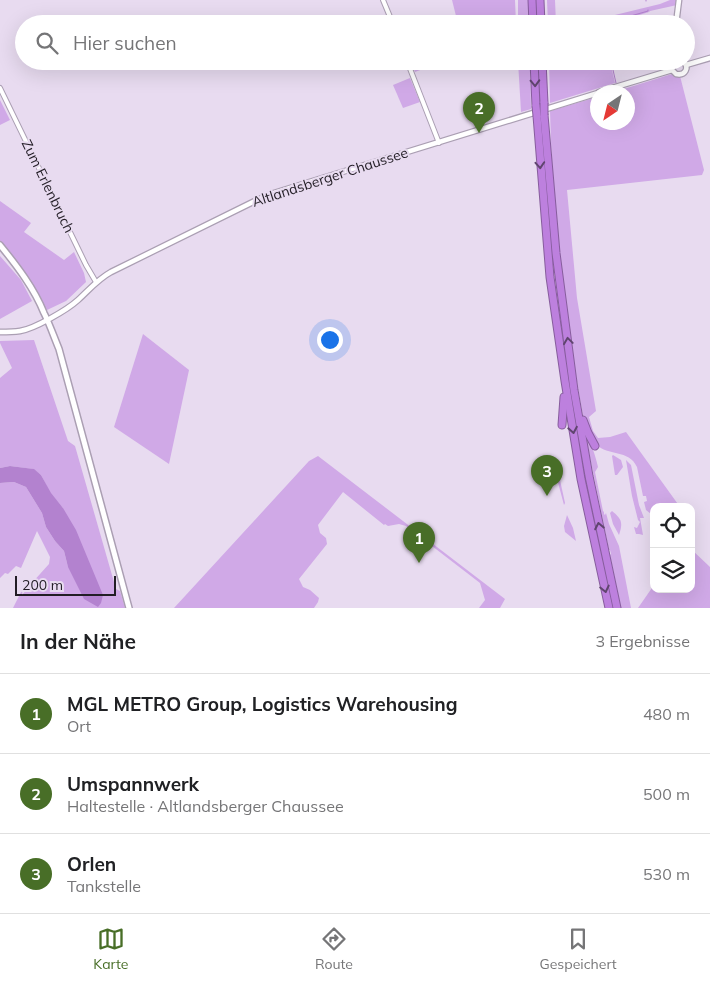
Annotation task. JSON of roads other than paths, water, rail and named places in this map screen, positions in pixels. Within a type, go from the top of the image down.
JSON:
[{"type":"highway","points":[[532,0],[533,15]]},
{"type":"highway","points":[[540,0],[541,15]]},
{"type":"highway","points":[[536,70],[543,105],[536,116],[550,278],[565,382],[582,479],[610,608]]},
{"type":"highway","points":[[542,70],[543,105],[556,253],[576,401],[589,476],[617,608]]},
{"type":"highway","points":[[562,425],[565,382]]},
{"type":"highway","points":[[576,401],[586,429],[595,446]]},
{"type":"main road","points":[[0,245],[13,260],[29,285],[43,311],[59,350],[130,608]]},
{"type":"street","points":[[383,0],[389,15]]},
{"type":"street","points":[[677,15],[679,0]]},
{"type":"street","points":[[695,61],[710,58]]},
{"type":"street","points":[[411,70],[439,143]]},
{"type":"street","name":"Altlandsberger Chaussee","points":[[624,85],[672,70],[676,74],[682,74],[686,70]]},
{"type":"street","name":"Zum Erlenbruch","points":[[0,88],[96,282]]},
{"type":"street","name":"Altlandsberger Chaussee","points":[[0,332],[28,329],[56,316],[76,302],[104,276],[274,193],[439,143],[543,105],[590,95]]},
{"type":"waterway","points":[[634,15],[648,10]]},
{"type":"waterway","points":[[613,70],[616,83]]},
{"type":"place","name":"Umspannwerk","points":[[479,133]]},
{"type":"place","name":"Orlen","points":[[547,496]]},
{"type":"place","name":"MGL METRO Group, Logistics Warehousing","points":[[419,563]]}]
